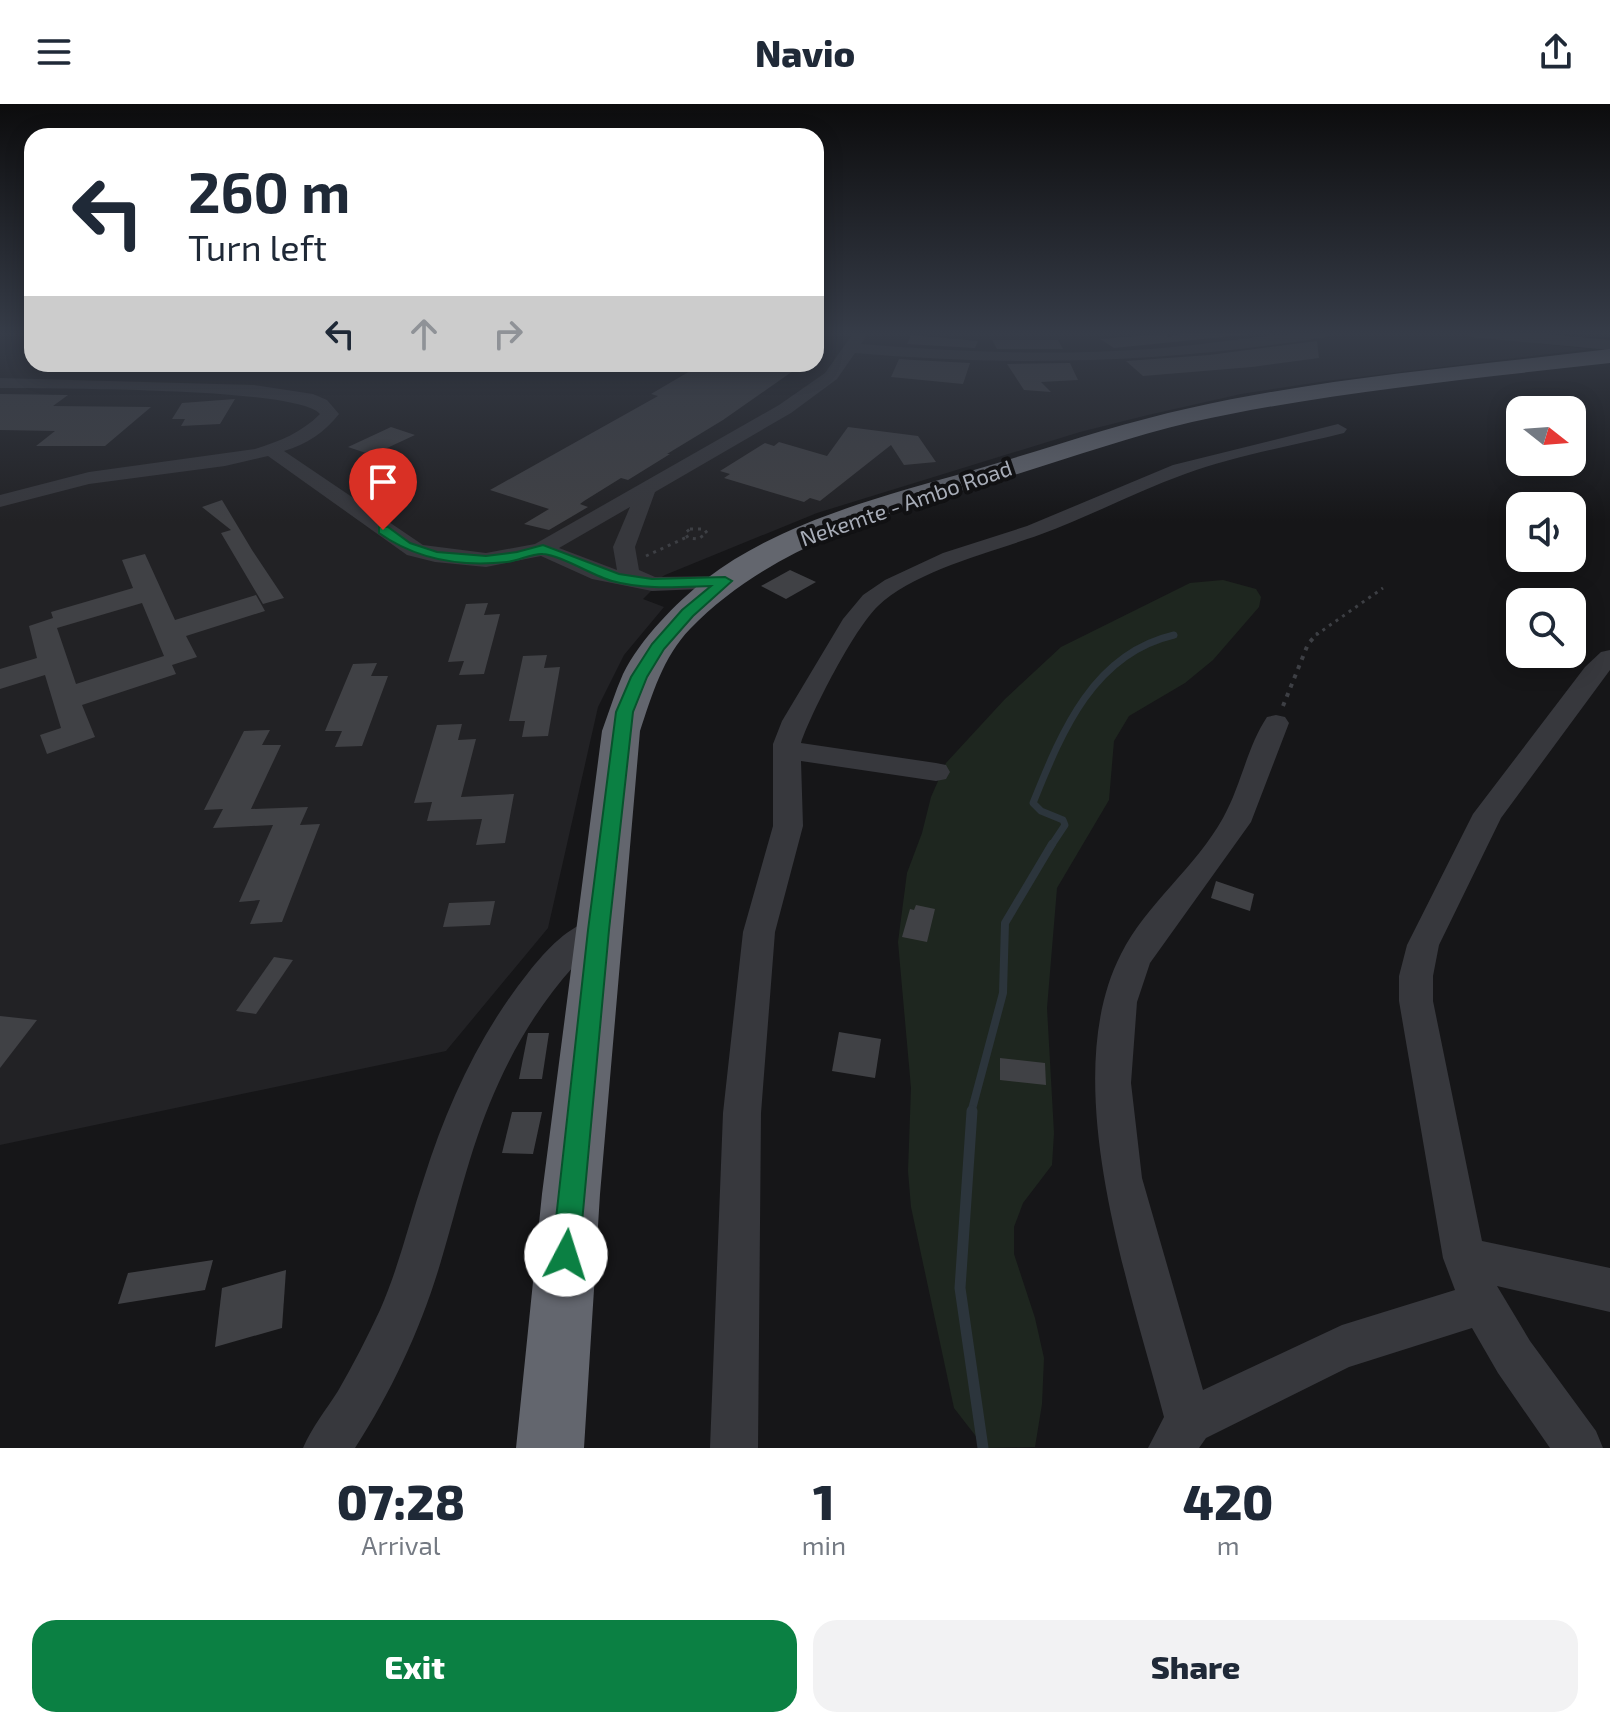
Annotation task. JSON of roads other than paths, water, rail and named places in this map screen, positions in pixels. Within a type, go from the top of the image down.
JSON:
[{"type":"highway","name":"Nekemte - Ambo Road","points":[[550,1448],[571,1194],[618,753],[632,693],[648,661],[702,599],[725,581],[786,544],[846,519],[1180,418],[1303,395]]},
{"type":"street","points":[[0,501],[83,479],[272,451],[317,428],[328,418],[329,411],[307,398],[285,395]]},
{"type":"street","points":[[272,451],[406,546],[424,553],[486,560],[543,549],[806,395]]},
{"type":"street","points":[[734,1448],[742,1113],[759,932],[788,826],[786,750],[795,721],[855,619],[871,600],[893,585],[940,562],[1034,530],[1169,473],[1338,429]]},
{"type":"street","points":[[641,581],[629,574],[625,565],[625,542],[646,491]]},
{"type":"street","points":[[543,549],[600,574],[652,584],[725,581]]},
{"type":"street","points":[[1579,1448],[1512,1354],[1481,1303],[1464,1258],[1416,1001],[1416,976],[1423,945],[1488,814],[1594,672],[1610,657]]},
{"type":"street","points":[[1276,723],[1236,822],[1135,958],[1120,1002],[1113,1083],[1122,1178],[1180,1434],[1342,1347],[1481,1303]]},
{"type":"street","points":[[786,750],[936,772]]},
{"type":"street","points":[[327,1448],[364,1390],[392,1335],[415,1277],[455,1145],[501,1043],[524,1004],[570,947],[580,938],[598,930]]},
{"type":"street","points":[[1464,1258],[1610,1290]]},
{"type":"waterway","points":[[1051,846],[1065,825],[1063,820],[1041,811],[1033,803],[1068,725],[1083,700],[1121,660],[1146,645],[1174,635]]},
{"type":"waterway","points":[[971,1113],[1003,993],[1005,923],[1052,844]]},
{"type":"waterway","points":[[972,1111],[960,1288],[983,1448]]}]
